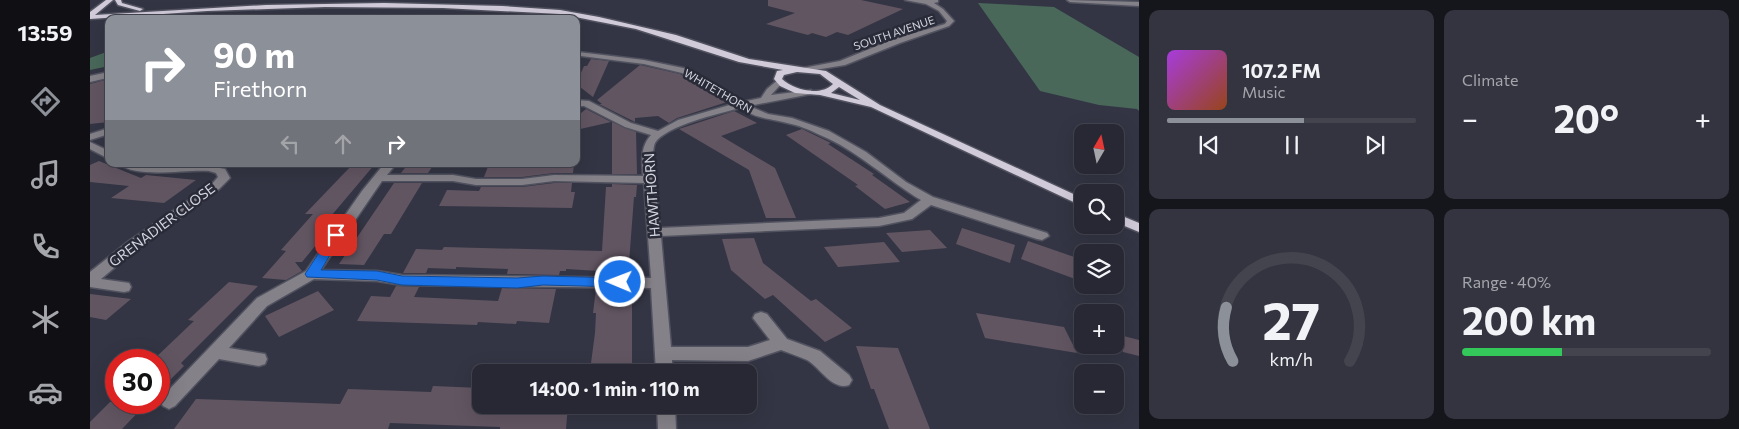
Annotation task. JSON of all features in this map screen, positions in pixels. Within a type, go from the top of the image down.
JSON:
[{"type":"main road","points":[[90,17],[110,0]]},
{"type":"main road","points":[[118,0],[120,4],[133,8],[173,10]]},
{"type":"main road","points":[[114,15],[296,3],[425,1],[540,9],[578,15]]},
{"type":"main road","points":[[156,15],[296,3]]},
{"type":"main road","points":[[580,15],[646,29],[743,60],[821,72],[877,107],[1074,198]]},
{"type":"main road","points":[[90,17],[105,16]]},
{"type":"main road","points":[[90,17],[105,19]]},
{"type":"main road","points":[[743,60],[790,88],[877,107]]},
{"type":"main road","points":[[778,81],[780,74],[785,71],[801,70]]},
{"type":"main road","points":[[812,92],[834,89],[837,84],[835,80]]},
{"type":"main road","points":[[1124,221],[1139,228]]},
{"type":"street","points":[[908,0],[928,2],[938,0]]},
{"type":"street","points":[[1070,0],[1139,4]]},
{"type":"street","name":"SOUTH AVENUE","points":[[801,70],[842,63],[897,41],[947,25],[951,21],[948,16],[928,2]]},
{"type":"street","name":"WHITETHORN","points":[[581,54],[609,52],[684,71],[766,117],[789,120],[825,133],[862,154],[902,184],[929,200],[1042,236]]},
{"type":"street","name":"SOUTH AVENUE","points":[[835,80],[842,63]]},
{"type":"street","points":[[90,79],[104,76]]},
{"type":"street","points":[[766,98],[778,81]]},
{"type":"street","name":"HAWTHORN","points":[[663,364],[655,232],[649,180],[648,149],[650,143],[658,134],[678,124],[766,98],[812,92]]},
{"type":"street","points":[[580,103],[586,103],[628,125],[658,134]]},
{"type":"street","points":[[90,138],[105,132]]},
{"type":"street","points":[[90,146],[105,154]]},
{"type":"street","name":"GRENADIER CLOSE","points":[[142,167],[173,167]]},
{"type":"street","name":"GRENADIER CLOSE","points":[[90,281],[134,244],[215,187],[224,178],[221,171],[202,167]]},
{"type":"street","points":[[170,399],[262,302],[311,274],[326,249],[387,167]]},
{"type":"street","points":[[378,178],[453,178],[476,182],[522,182],[554,178],[649,180]]},
{"type":"street","points":[[655,232],[879,222],[908,216],[929,200]]},
{"type":"street","points":[[311,274],[377,276],[412,281],[658,283]]},
{"type":"street","name":"GRENADIER CLOSE","points":[[90,281],[124,287]]},
{"type":"street","points":[[761,318],[781,343],[814,356],[843,380]]},
{"type":"street","points":[[662,353],[748,354],[781,343]]},
{"type":"street","points":[[215,352],[259,359]]},
{"type":"street","points":[[666,414],[667,429]]},
{"type":"green space","points":[[978,3],[1054,7],[1139,57],[1139,111],[1137,109],[1099,105],[1040,91]]},
{"type":"green space","points":[[105,52],[105,67],[90,70],[90,58]]},
{"type":"building","points":[[768,0],[861,0],[903,9],[848,35],[837,32],[826,37],[812,33],[808,35],[766,24],[795,13],[768,6]]},
{"type":"building","points":[[591,59],[609,61],[593,97],[580,87],[580,75],[584,66],[587,66]]},
{"type":"building","points":[[640,65],[680,74],[727,102],[677,118],[669,123],[658,116],[635,118],[635,122],[599,104],[602,104],[597,100]]},
{"type":"building","points":[[105,80],[105,122],[90,124],[90,84]]},
{"type":"building","points":[[586,109],[611,122],[580,129],[580,114]]},
{"type":"building","points":[[734,111],[757,123],[721,136],[775,168],[796,218],[766,218],[749,170],[679,129]]},
{"type":"building","points":[[612,122],[636,132],[637,174],[612,174]]},
{"type":"building","points":[[802,129],[831,143],[828,144],[874,174],[872,175],[910,202],[885,209],[855,186],[858,185],[786,135]]},
{"type":"building","points":[[99,161],[105,163],[105,167],[114,167],[141,178],[146,175],[196,180],[164,203],[111,198],[129,186],[90,182],[90,165]]},
{"type":"building","points":[[350,167],[372,167],[326,222],[334,223],[302,262],[295,262],[302,271],[286,280],[262,278],[286,251],[281,250],[313,214],[305,214]]},
{"type":"building","points":[[406,167],[432,167],[428,173],[401,173]]},
{"type":"building","points":[[488,167],[574,167],[573,173],[522,177],[484,177]]},
{"type":"building","points":[[394,183],[422,183],[391,234],[384,234],[364,265],[339,264]]},
{"type":"building","points":[[572,183],[571,192],[575,192],[572,208],[439,206],[447,190],[479,191],[481,187],[522,187]]},
{"type":"building","points":[[612,184],[637,185],[636,197],[634,197],[628,276],[598,275],[599,271],[566,269],[566,271],[560,271],[559,275],[507,274],[508,269],[456,267],[456,269],[428,268],[426,273],[403,273],[416,249],[442,250],[444,247],[602,251],[606,187],[612,187]]},
{"type":"building","points":[[962,228],[1015,245],[1010,263],[956,244]]},
{"type":"building","points":[[930,230],[947,248],[902,252],[886,233]]},
{"type":"building","points":[[754,238],[763,263],[811,301],[816,299],[852,328],[825,342],[773,295],[765,299],[731,270],[722,239]]},
{"type":"building","points":[[1028,241],[1074,257],[1074,279],[1021,259]]},
{"type":"building","points":[[884,242],[900,262],[838,267],[824,247]]},
{"type":"building","points":[[229,282],[258,286],[181,363],[184,366],[170,380],[170,349],[165,349],[194,321],[188,320]]},
{"type":"building","points":[[396,286],[419,287],[414,297],[498,301],[502,288],[556,289],[549,323],[517,321],[516,324],[478,322],[477,325],[357,321],[371,296],[390,297]]},
{"type":"building","points":[[596,289],[628,290],[627,301],[632,301],[632,364],[591,363],[596,313],[593,313]]},
{"type":"building","points":[[318,291],[334,310],[279,337],[265,316]]},
{"type":"building","points":[[90,294],[131,299],[106,320],[90,317]]},
{"type":"building","points":[[976,313],[1064,327],[1074,347],[1074,353],[985,338]]},
{"type":"building","points":[[1124,336],[1139,340],[1139,356],[1124,352]]},
{"type":"building","points":[[856,346],[898,348],[930,429],[889,429],[874,389],[871,389]]},
{"type":"building","points":[[433,386],[472,388],[472,414],[567,414],[566,429],[500,429],[500,427],[390,423],[388,429],[174,429],[196,399],[340,404],[348,389],[431,392]]},
{"type":"building","points":[[105,407],[105,414],[136,414],[122,429],[90,429],[90,422]]},
{"type":"route","points":[[336,235],[311,274],[377,276],[402,280],[517,283],[543,281],[620,282]]}]
